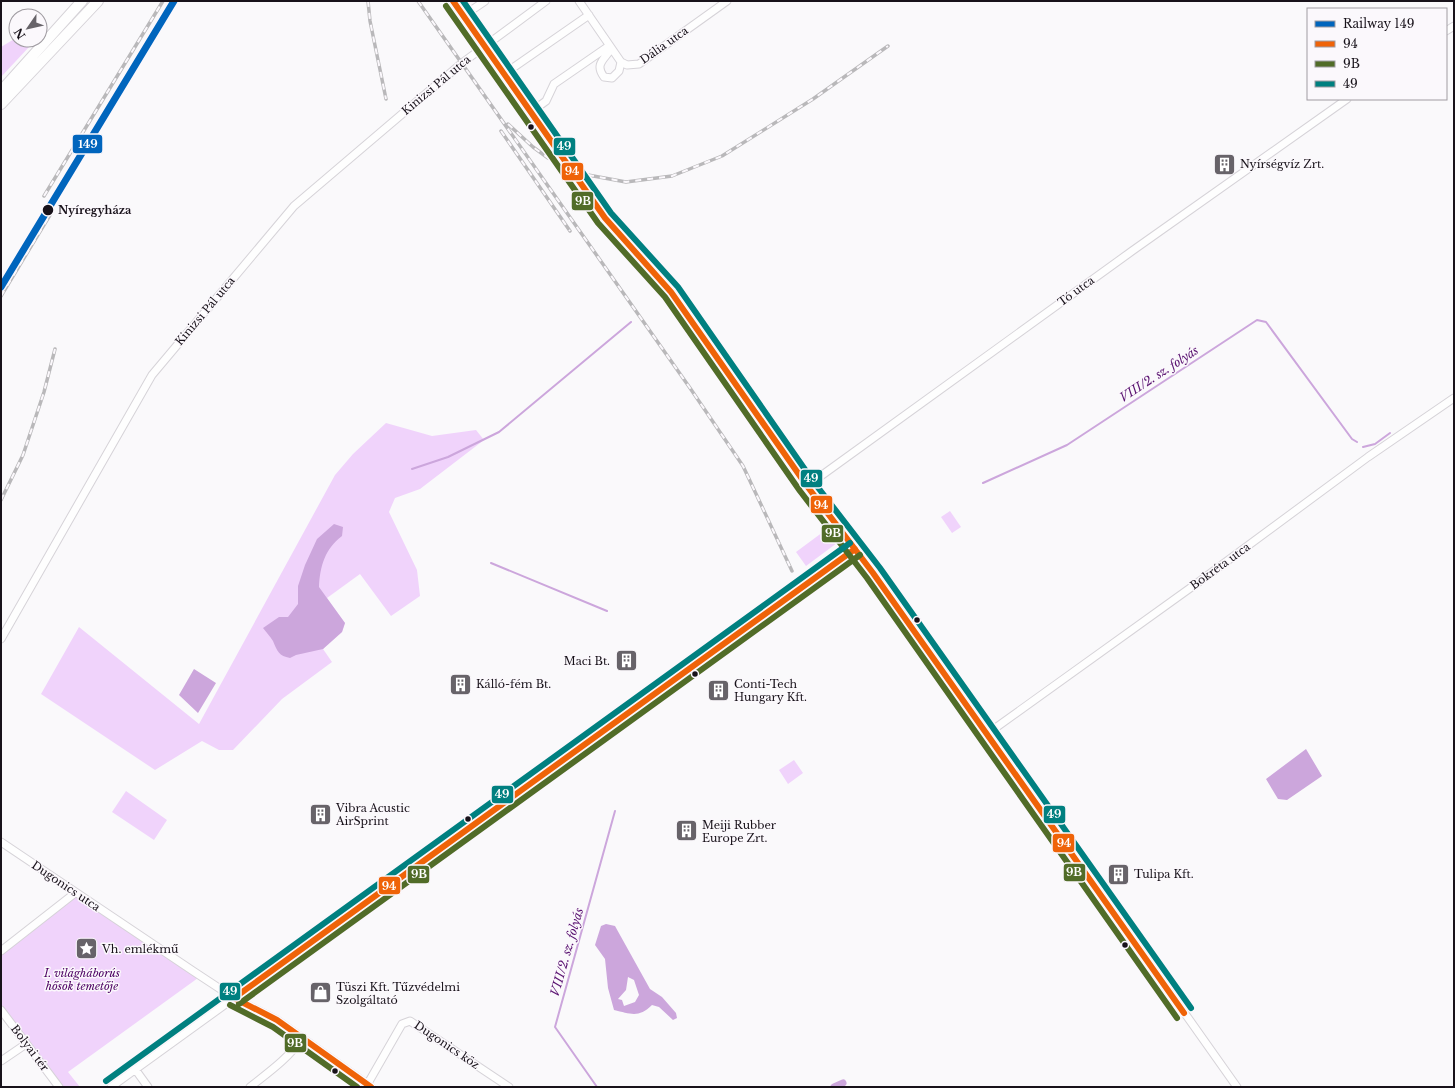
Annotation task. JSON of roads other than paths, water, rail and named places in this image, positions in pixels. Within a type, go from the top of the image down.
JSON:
[{"type":"main road","points":[[1,91],[82,1]]},
{"type":"main road","points":[[1,104],[98,1]]},
{"type":"street","points":[[453,1],[605,218],[671,292],[807,486],[855,549],[1237,1087]]},
{"type":"street","points":[[463,16],[485,1]]},
{"type":"street","name":"Kinizsi Pál utca","points":[[1,639],[143,390],[176,345],[294,206],[448,75],[546,1]]},
{"type":"street","points":[[579,1],[621,62],[619,71],[612,78],[604,77],[600,72],[599,66],[601,60],[610,47]]},
{"type":"street","name":"Dália utca","points":[[621,62],[627,65],[639,64],[727,1]]},
{"type":"street","points":[[504,74],[589,15]]},
{"type":"street","points":[[531,112],[546,102],[554,84],[610,47]]},
{"type":"street","name":"Tó utca","points":[[807,486],[1132,251],[1346,100]]},
{"type":"street","name":"Bokréta utca","points":[[987,734],[1200,581],[1368,457],[1454,398]]},
{"type":"street","points":[[111,1087],[855,549]]},
{"type":"street","name":"Dugonics utca","points":[[1,842],[75,893],[234,998],[277,1020],[370,1086]]},
{"type":"street","points":[[1,951],[75,893]]},
{"type":"street","name":"Bolyai tér","points":[[1,1010],[59,1087]]},
{"type":"street","name":"Dugonics köz","points":[[370,1086],[402,1024],[410,1021],[509,1087]]},
{"type":"street","points":[[250,1087],[293,1052],[302,1038]]},
{"type":"street","points":[[1,1061],[26,1044]]},
{"type":"street","points":[[135,1069],[148,1087]]},
{"type":"waterway","name":"VIII/2. sz. folyás","points":[[983,483],[1067,445],[1257,320],[1266,322],[1352,439],[1357,442]]},
{"type":"waterway","points":[[412,469],[448,457],[499,432],[631,322]]},
{"type":"waterway","points":[[1363,447],[1375,444],[1390,433]]},
{"type":"waterway","points":[[491,563],[607,611]]},
{"type":"waterway","name":"VIII/2. sz. folyás","points":[[597,1087],[555,1027],[615,811]]},
{"type":"waterway","points":[[834,1087],[843,1083]]},
{"type":"railway","points":[[44,196],[163,1]]},
{"type":"railway","points":[[368,1],[370,21],[386,99]]},
{"type":"railway","points":[[418,1],[690,388],[743,466],[792,571]]},
{"type":"railway","points":[[508,124],[533,147],[548,158],[588,175],[626,182],[672,176],[722,156],[813,99],[888,46]]},
{"type":"railway","points":[[501,131],[570,231]]},
{"type":"railway","points":[[1,296],[50,215]]},
{"type":"railway","points":[[1,500],[23,455],[44,392],[55,349]]},
{"type":"rail line","name":"149","points":[[1,287],[174,1]]},
{"type":"place","name":"Nyírségvíz Zrt.","points":[[1224,164]]},
{"type":"place","name":"Nyíregyháza","points":[[48,210]]},
{"type":"place","name":"Maci Bt.","points":[[626,661]]},
{"type":"place","name":"Kálló-fém Bt.","points":[[460,684]]},
{"type":"place","name":"Conti-Tech Hungary Kft.","points":[[718,690]]},
{"type":"place","name":"Vibra Acustic AirSprint","points":[[321,814]]},
{"type":"place","name":"Meiji Rubber Europe Zrt.","points":[[687,831]]},
{"type":"place","name":"Tulipa Kft.","points":[[1119,874]]},
{"type":"place","name":"Vh. emlékmű","points":[[86,949]]},
{"type":"place","name":"Tüszi Kft. Tűzvédelmi Szolgáltató","points":[[321,993]]},
{"type":"park label","name":"I. világháborús hősök temetője","points":[[82,979]]}]
